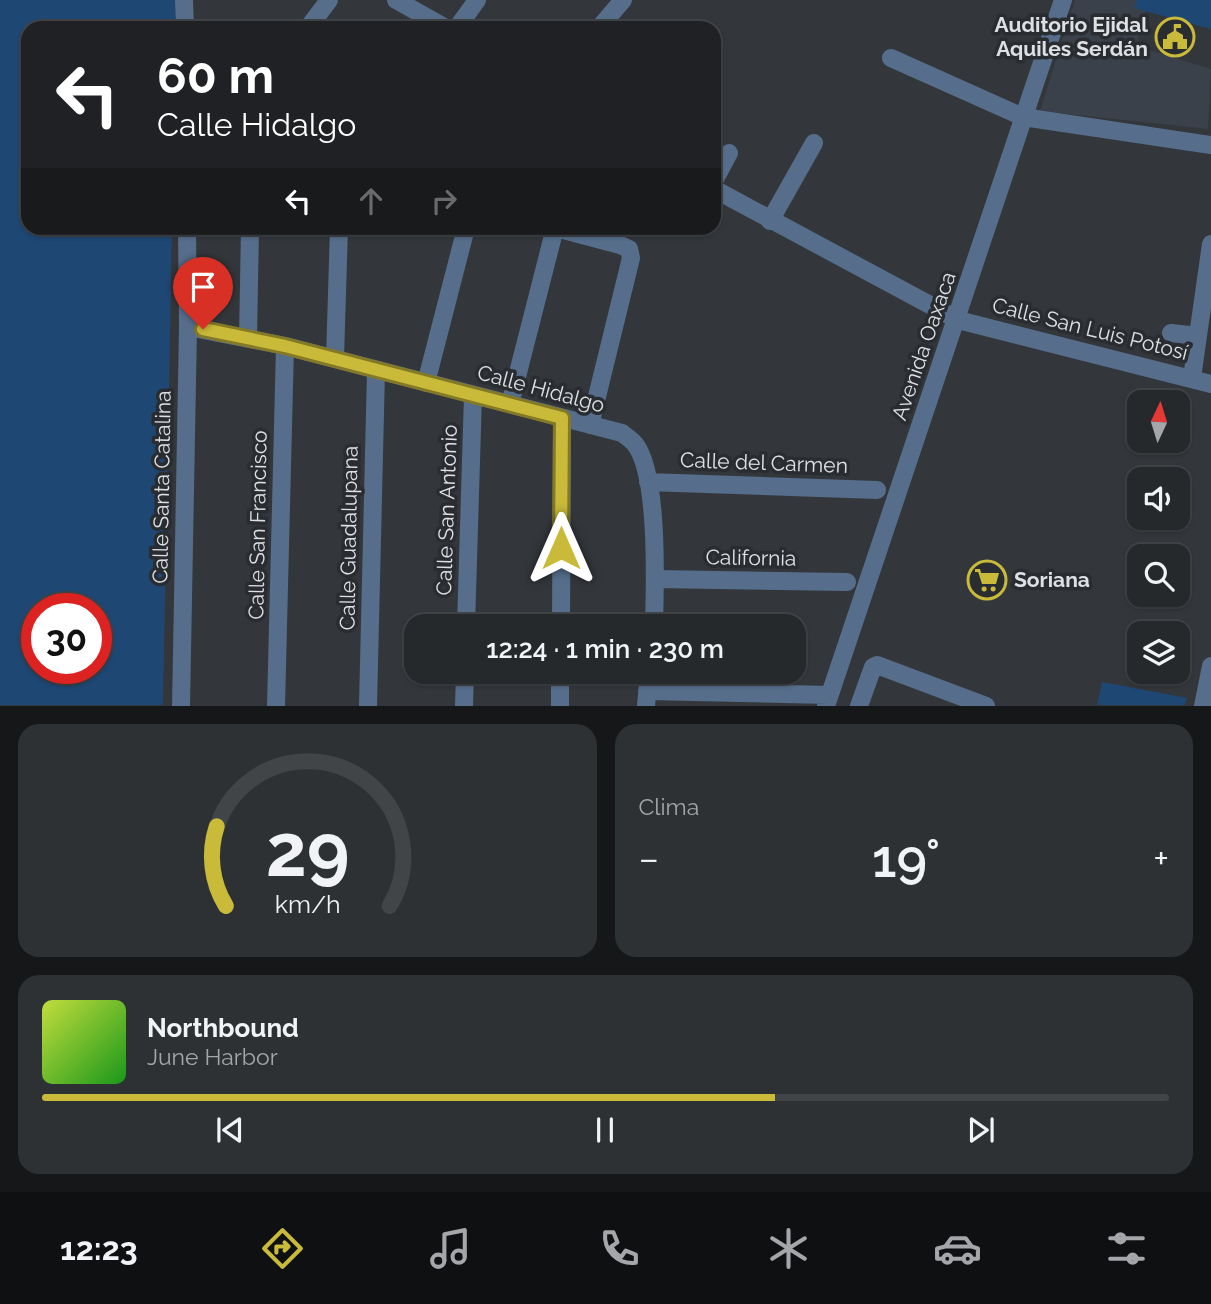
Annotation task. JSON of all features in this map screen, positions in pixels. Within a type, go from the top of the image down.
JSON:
[{"type":"street","points":[[184,0],[185,21]]},
{"type":"street","points":[[312,21],[329,0]]},
{"type":"street","points":[[396,0],[434,21]]},
{"type":"street","points":[[462,21],[477,0]]},
{"type":"street","points":[[605,21],[623,0]]},
{"type":"street","name":"Avenida Oaxaca","points":[[828,700],[958,320],[1063,0]]},
{"type":"street","points":[[891,58],[1023,117],[1211,145]]},
{"type":"street","points":[[770,221],[814,143]]},
{"type":"street","points":[[721,168],[729,153]]},
{"type":"street","name":"Calle San Luis Potosí","points":[[721,194],[958,320],[1211,384]]},
{"type":"street","name":"Calle Santa Catalina","points":[[181,705],[188,327],[187,235]]},
{"type":"street","points":[[248,339],[250,235]]},
{"type":"street","points":[[188,327],[335,358],[339,235]]},
{"type":"street","points":[[426,383],[464,235]]},
{"type":"street","points":[[510,404],[554,235]]},
{"type":"street","points":[[580,235],[629,249],[631,258],[590,425]]},
{"type":"street","points":[[1192,378],[1211,244]]},
{"type":"street","points":[[1171,332],[1198,336]]},
{"type":"street","name":"Calle San Francisco","points":[[276,705],[285,346]]},
{"type":"street","name":"Calle Hidalgo","points":[[335,358],[376,371],[622,433],[635,443],[649,482],[655,579],[654,614]]},
{"type":"street","name":"Calle Guadalupana","points":[[368,705],[376,371]]},
{"type":"street","name":"Calle San Antonio","points":[[466,614],[473,395]]},
{"type":"street","points":[[561,614],[562,418]]},
{"type":"street","name":"Calle del Carmen","points":[[649,482],[877,490]]},
{"type":"street","name":"California","points":[[655,579],[847,582]]},
{"type":"street","points":[[859,705],[873,667],[877,666],[986,705]]},
{"type":"street","points":[[1203,705],[1211,666]]},
{"type":"street","points":[[464,705],[465,684]]},
{"type":"street","points":[[560,684],[560,705]]},
{"type":"street","points":[[646,698],[828,700]]},
{"type":"shaded area","points":[[0,0],[176,0],[175,21],[21,21],[21,235],[172,235],[163,705],[0,705]]},
{"type":"shaded area","points":[[1075,0],[1137,0],[1135,8],[1146,11],[1136,46],[1211,69],[1208,129],[1040,111]]},
{"type":"shaded area","points":[[1137,0],[1211,0],[1211,29],[1134,8]]},
{"type":"shaded area","points":[[1102,682],[1187,698],[1185,705],[1097,705]]},
{"type":"place","name":"Auditorio Ejidal Aquiles Serdán","points":[[1175,37]]},
{"type":"place","name":"Soriana","points":[[987,580]]},
{"type":"route","points":[[203,329],[335,358],[562,418],[561,548]]}]
